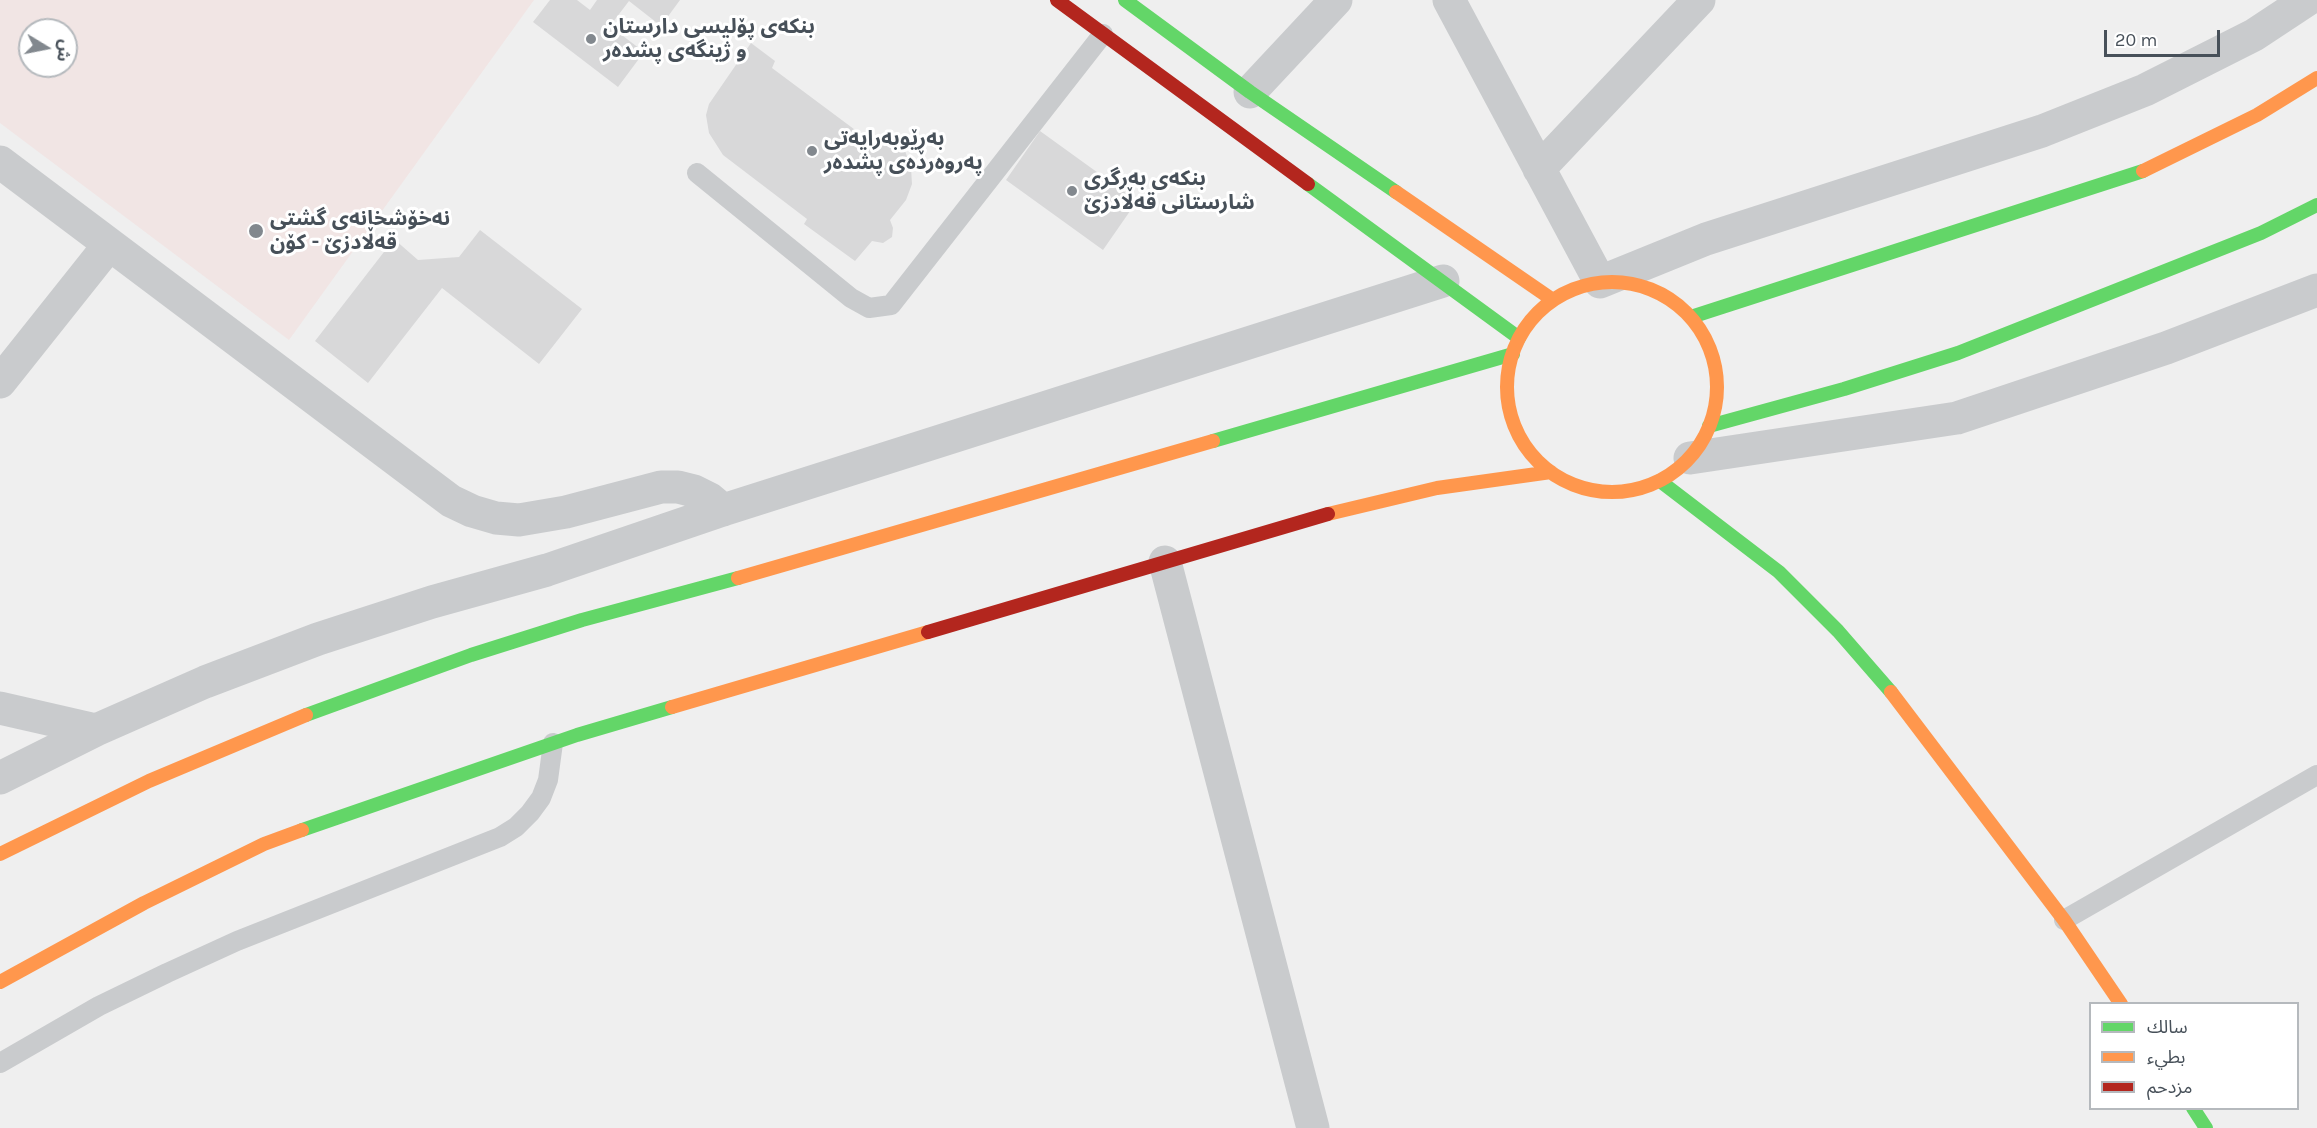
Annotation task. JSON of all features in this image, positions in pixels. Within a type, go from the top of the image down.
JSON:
[{"type":"main road","points":[[1057,0],[1103,34],[1180,83],[1519,338]]},
{"type":"main road","points":[[1125,0],[1198,60],[1250,92],[1552,300]]},
{"type":"main road","points":[[1691,317],[2135,175],[2257,115],[2317,78]]},
{"type":"main road","points":[[1709,426],[1844,389],[1958,353],[2261,233],[2317,206]]},
{"type":"main road","points":[[1600,282],[1625,282],[1650,289],[1672,300],[1691,317],[1703,333],[1716,369],[1715,408],[1701,443],[1690,458],[1660,481],[1638,489],[1616,492],[1571,484],[1551,472],[1531,454],[1517,431],[1509,406],[1508,380],[1513,354],[1528,324],[1552,300],[1583,286],[1600,282]]},
{"type":"main road","points":[[0,854],[149,781],[255,735],[363,693],[471,655],[582,620],[802,561],[1513,354]]},
{"type":"main road","points":[[0,982],[144,903],[264,844],[387,799],[553,743],[1381,500],[1493,478],[1551,472]]},
{"type":"main road","points":[[1660,481],[1779,572],[1878,675],[2064,920],[2120,1002]]},
{"type":"main road","points":[[2194,1110],[2206,1128]]},
{"type":"street","points":[[1250,92],[1336,0]]},
{"type":"street","points":[[1449,0],[1600,282],[1706,239],[2042,131],[2145,90],[2254,35],[2307,0]]},
{"type":"street","points":[[1539,169],[1699,0]]},
{"type":"street","points":[[0,162],[451,501],[472,511],[496,518],[519,520],[566,512],[661,487],[678,487],[694,491],[710,499],[723,510]]},
{"type":"street","points":[[0,382],[108,245]]},
{"type":"street","points":[[0,778],[96,730],[205,682],[318,639],[432,602],[547,570],[723,510],[1443,281]]},
{"type":"street","points":[[1690,458],[1957,418],[2166,348],[2317,290]]},
{"type":"street","points":[[1165,562],[1313,1128]]},
{"type":"street","points":[[0,708],[96,730]]},
{"type":"lane","points":[[698,172],[851,298],[869,308],[891,305],[1103,34]]},
{"type":"lane","points":[[0,1063],[99,1006],[187,964],[500,837],[516,827],[541,798],[548,780],[553,743]]},
{"type":"lane","points":[[2064,920],[2317,775]]},
{"type":"shaded area","name":"نەخۆشخانەی گشتی قەڵادزێ - کۆن","points":[[0,0],[534,0],[289,340],[0,123]]},
{"type":"building","name":"بنکەی پۆلیسی دارستان و ژینگەی پشدەر","points":[[550,0],[577,0],[590,10],[597,0],[680,0],[661,26],[629,1],[610,26],[644,52],[618,87],[533,22]]},
{"type":"building","name":"بەڕێوبەرایەتی پەروەردەی پشدەر","points":[[751,43],[775,61],[772,68],[878,147],[891,132],[904,148],[911,168],[912,184],[906,200],[890,220],[893,228],[892,237],[883,243],[872,241],[855,261],[804,224],[807,219],[723,155],[709,133],[706,115],[709,104]]},
{"type":"building","name":"بنکەی بەرگری شارستانی قەڵادزێ","points":[[1040,131],[1137,201],[1103,250],[1006,180]]},
{"type":"building","points":[[480,230],[582,309],[539,364],[442,288],[368,383],[315,341],[394,239],[418,260],[459,257]]},
{"type":"traffic: fast","points":[[1125,0],[1250,92],[1396,192]]},
{"type":"traffic: fast","points":[[1691,317],[2143,171]]},
{"type":"traffic: fast","points":[[1308,184],[1519,338]]},
{"type":"traffic: fast","points":[[1709,426],[1844,389],[1958,353],[2261,233],[2317,205]]},
{"type":"traffic: fast","points":[[1213,441],[1513,354]]},
{"type":"traffic: fast","points":[[1660,481],[1779,572],[1838,631],[1891,692]]},
{"type":"traffic: fast","points":[[306,715],[471,655],[582,620],[738,578]]},
{"type":"traffic: fast","points":[[302,830],[577,735],[672,707]]},
{"type":"traffic: fast","points":[[2194,1110],[2206,1128]]},
{"type":"traffic: slow","points":[[2143,171],[2257,115],[2317,78]]},
{"type":"traffic: slow","points":[[1396,192],[1553,300]]},
{"type":"traffic: slow","points":[[1612,282],[1632,284],[1652,290],[1670,300],[1686,313],[1699,329],[1709,347],[1715,367],[1717,387],[1715,407],[1709,427],[1699,445],[1686,461],[1670,474],[1652,484],[1632,490],[1612,492],[1592,490],[1572,484],[1554,474],[1538,461],[1525,445],[1515,427],[1509,407],[1507,387],[1509,367],[1515,347],[1525,329],[1538,313],[1554,300],[1572,290],[1592,284],[1612,282]]},
{"type":"traffic: slow","points":[[738,578],[1213,441]]},
{"type":"traffic: slow","points":[[1328,514],[1437,488],[1551,472]]},
{"type":"traffic: slow","points":[[672,707],[928,632]]},
{"type":"traffic: slow","points":[[1891,692],[2064,920],[2120,1002]]},
{"type":"traffic: slow","points":[[0,854],[149,781],[306,715]]},
{"type":"traffic: slow","points":[[0,982],[144,903],[264,844],[302,830]]},
{"type":"traffic: jam","points":[[1057,0],[1308,184]]},
{"type":"traffic: jam","points":[[928,632],[1328,514]]},
{"type":"place","name":"بنکەی پۆلیسی دارستان و ژینگەی پشدەر","points":[[591,39]]},
{"type":"place","name":"بەڕێوبەرایەتی پەروەردەی پشدەر","points":[[812,151]]},
{"type":"place","name":"بنکەی بەرگری شارستانی قەڵادزێ","points":[[1072,191]]},
{"type":"place","name":"نەخۆشخانەی گشتی قەڵادزێ - کۆن","points":[[256,231]]}]
